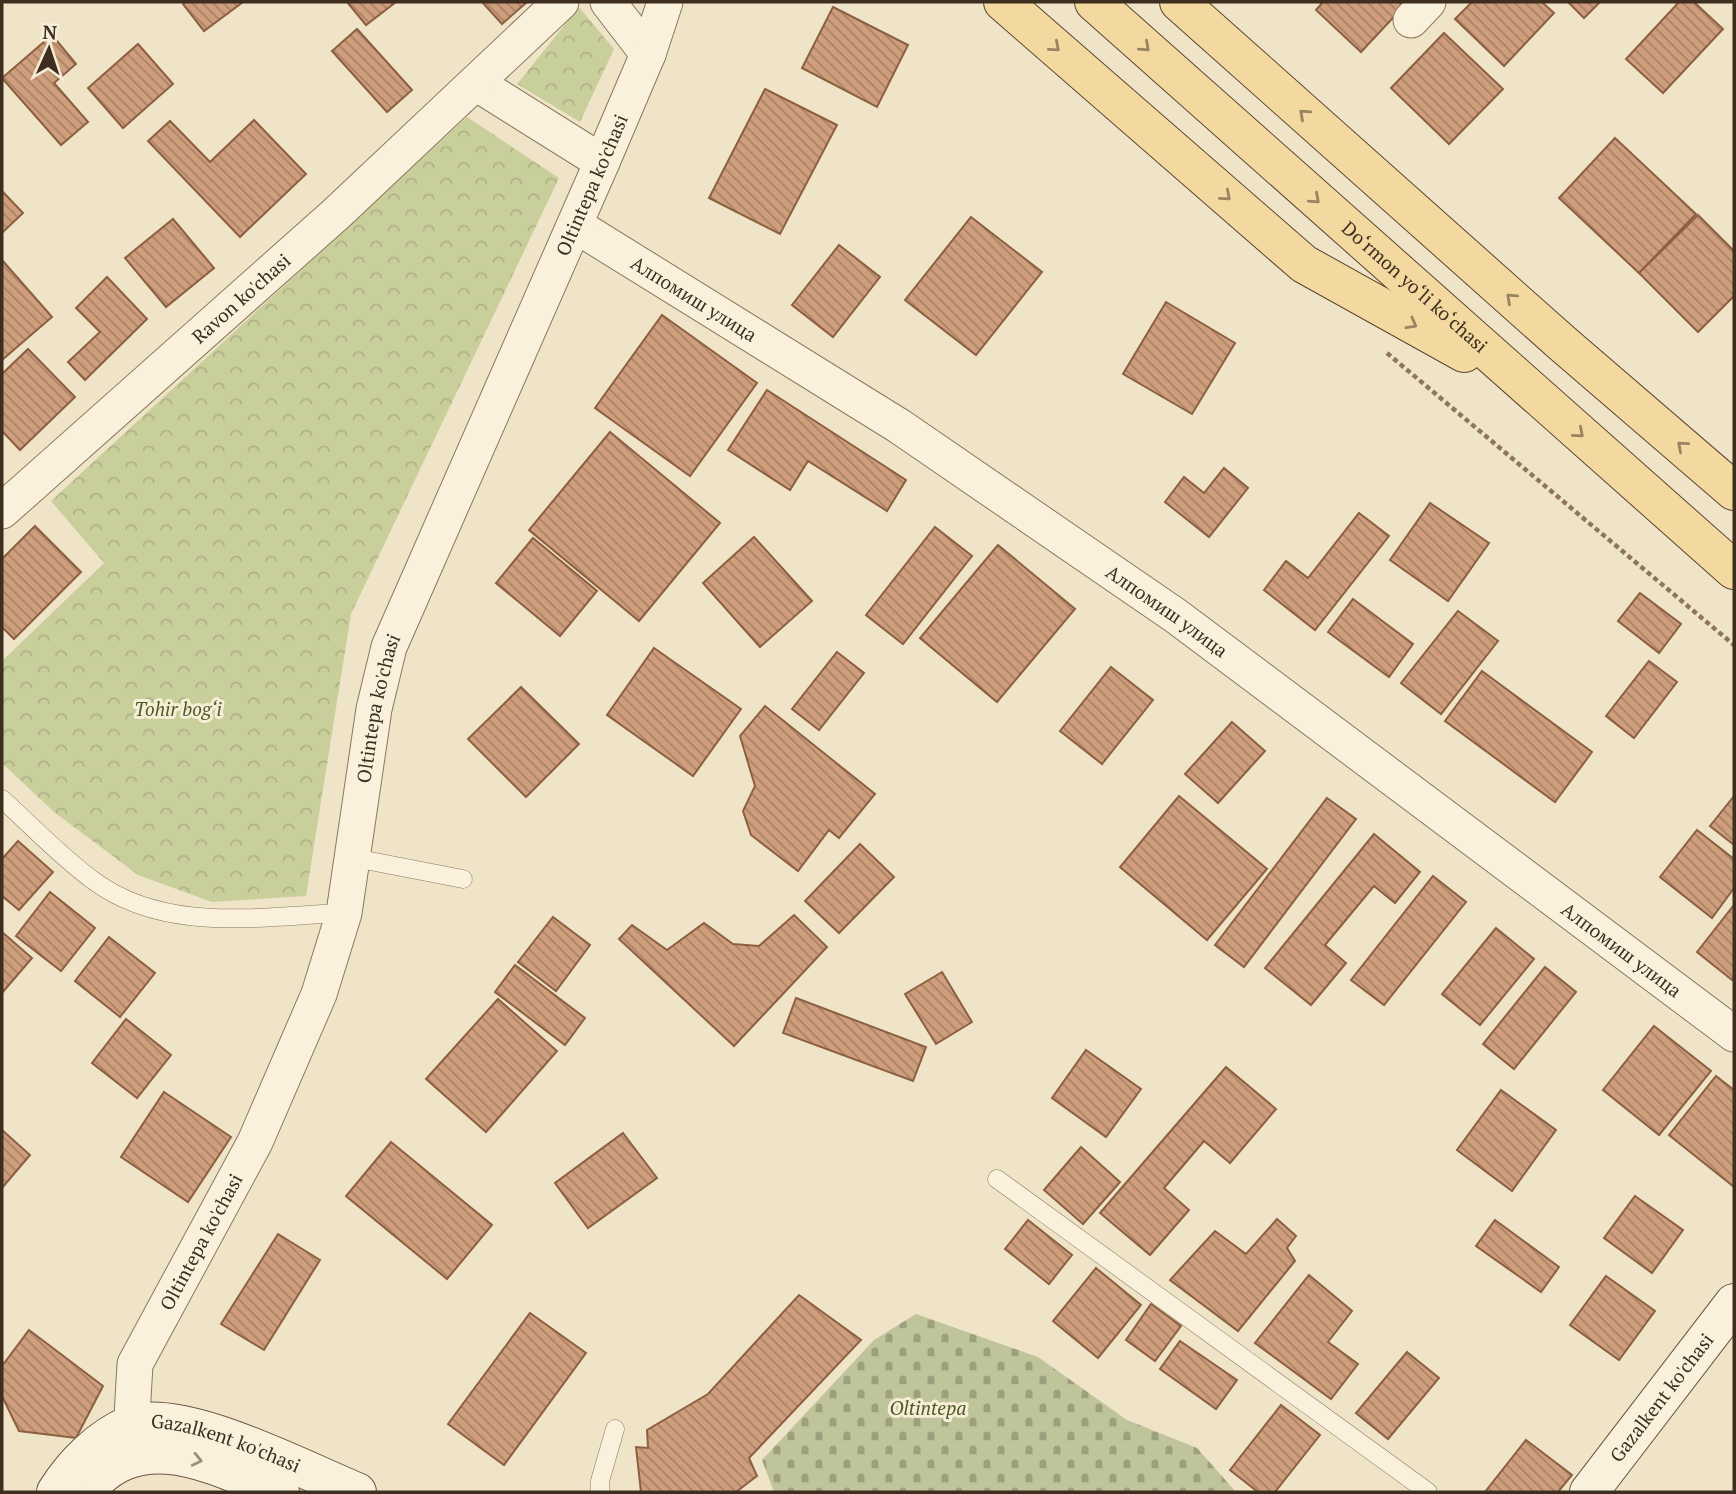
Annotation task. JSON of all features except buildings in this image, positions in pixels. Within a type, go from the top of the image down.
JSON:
[{"type":"main road","points":[[1003,2],[1304,264],[1528,388]]},
{"type":"main road","name":"Do‘rmon yo‘li ko‘chasi","points":[[1094,2],[1734,570]]},
{"type":"main road","points":[[1179,2],[1562,343],[1734,491]]},
{"type":"main road","name":"Gazalkent ko'chasi","points":[[1589,1492],[1734,1303]]},
{"type":"main road","name":"Gazalkent ko'chasi","points":[[131,1440],[173,1422],[215,1433],[357,1492]]},
{"type":"main road","points":[[56,1492],[79,1463],[98,1445],[131,1440]]},
{"type":"main road","points":[[84,1492],[131,1440]]},
{"type":"main road","name":"Gazalkent ko'chasi","points":[[131,1440],[165,1454],[198,1461],[280,1492]]},
{"type":"street","name":"Ravon ko'chasi","points":[[2,510],[336,214],[561,2]]},
{"type":"street","points":[[608,2],[648,54]]},
{"type":"street","name":"Oltintepa ko'chasi","points":[[131,1440],[135,1364],[255,1142],[319,994],[344,913],[373,709],[389,647],[602,162],[648,54],[665,2]]},
{"type":"street","points":[[476,83],[602,162]]},
{"type":"street","name":"Алпомиш улица","points":[[575,225],[899,426],[1176,616],[1734,1034]]},
{"type":"lane","points":[[2,799],[95,882],[146,908],[197,919],[344,913]]},
{"type":"lane","points":[[370,860],[463,879]]},
{"type":"lane","points":[[997,1179],[1428,1492]]},
{"type":"lane","points":[[600,1492],[600,1481],[615,1429]]},
{"type":"path","points":[[1687,604],[1734,645]]},
{"type":"green space","points":[[579,7],[614,49],[580,122],[517,84]]},
{"type":"green space","name":"Tohir bog‘i","points":[[467,117],[559,178],[351,614],[306,896],[212,902],[138,875],[54,812],[2,763],[2,661],[104,563],[51,501]]},
{"type":"green space","name":"Oltintepa","points":[[916,1314],[1038,1357],[1127,1420],[1197,1448],[1236,1492],[774,1492],[762,1460],[874,1340]]}]
